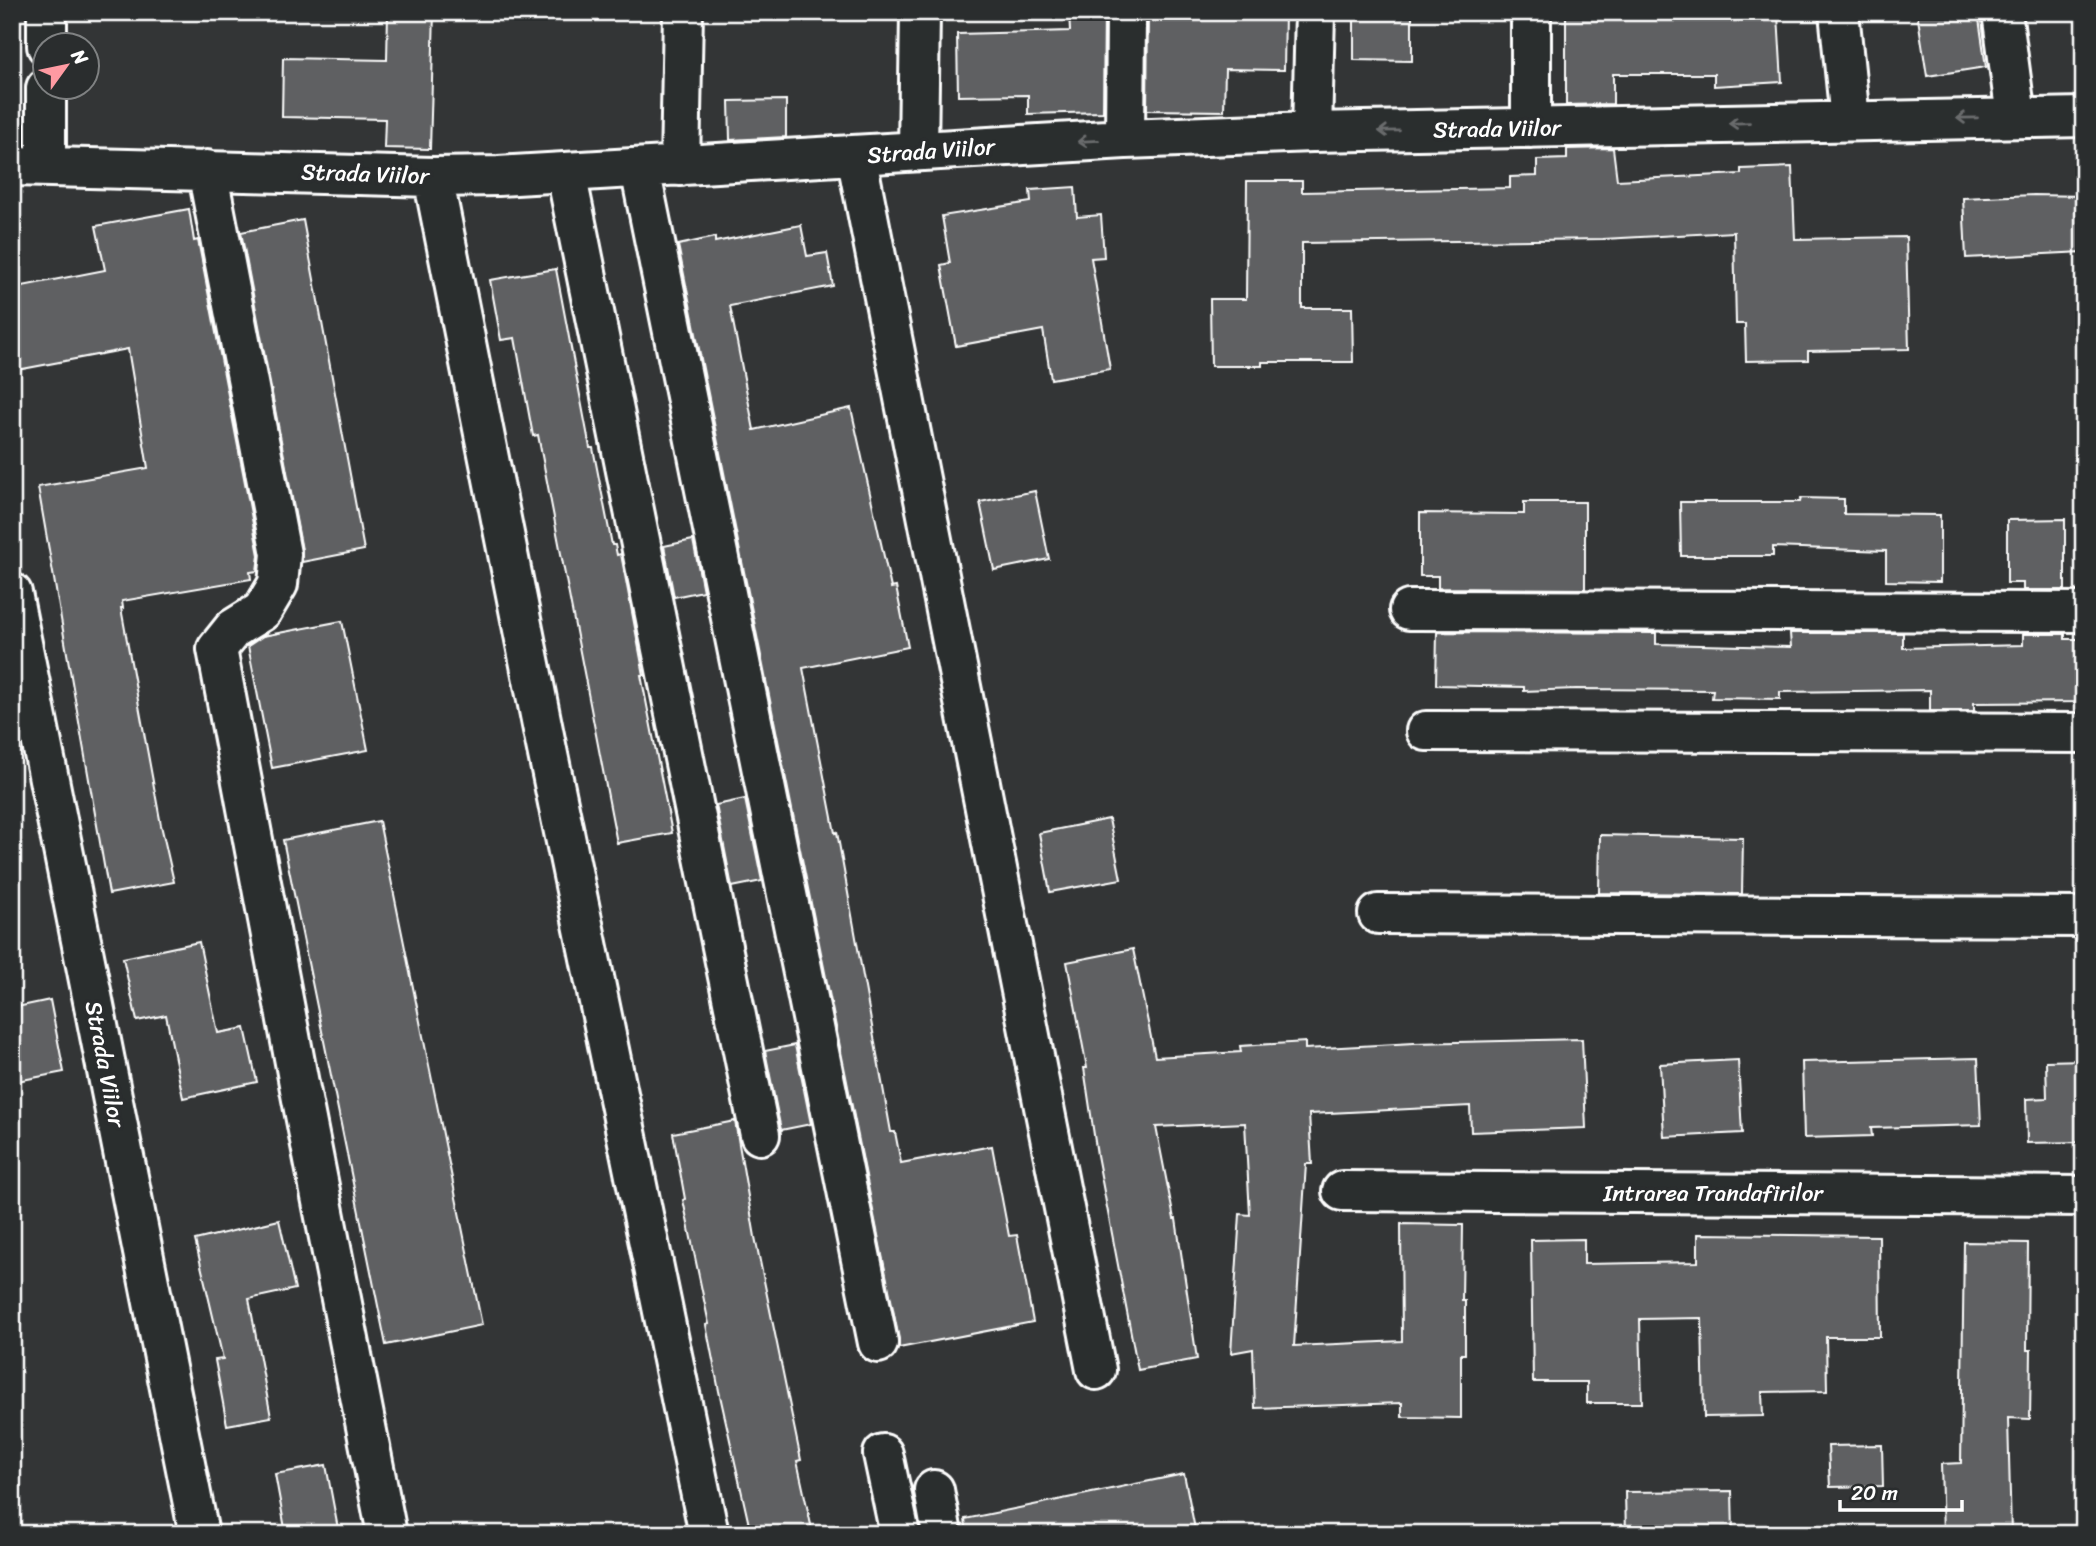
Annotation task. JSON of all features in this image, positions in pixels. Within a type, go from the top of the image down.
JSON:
[{"type":"street","points":[[47,12],[47,32]]},
{"type":"street","points":[[680,166],[683,12]]},
{"type":"street","points":[[918,151],[919,12]]},
{"type":"street","points":[[1125,139],[1126,12]]},
{"type":"street","points":[[1312,132],[1315,12]]},
{"type":"street","points":[[1531,12],[1531,128]]},
{"type":"street","points":[[1839,12],[1850,120]]},
{"type":"street","points":[[2002,12],[2016,117]]},
{"type":"street","points":[[29,166],[44,102]]},
{"type":"street","name":"Strada Viilor","points":[[29,166],[433,177],[566,173],[1125,139],[1312,132],[2084,117]]},
{"type":"street","points":[[856,155],[1096,1370]]},
{"type":"street","points":[[640,169],[878,1343]]},
{"type":"street","points":[[207,170],[281,554],[278,584],[261,611],[233,629],[217,649],[387,1534]]},
{"type":"street","points":[[566,173],[760,1135]]},
{"type":"street","points":[[433,177],[545,740],[709,1534]]},
{"type":"street","name":"Strada Viilor","points":[[12,593],[199,1534]]},
{"type":"street","points":[[1409,610],[2084,612]]},
{"type":"street","points":[[1426,731],[2084,733]]},
{"type":"street","points":[[1378,914],[2084,917]]},
{"type":"street","name":"Intrarea Trandafirilor","points":[[1342,1191],[2084,1196]]},
{"type":"street","points":[[883,1454],[900,1534]]},
{"type":"street","points":[[934,1490],[942,1534]]},
{"type":"building","points":[[388,12],[434,12],[430,149],[384,148],[385,119],[282,117],[283,58],[387,60]]},
{"type":"building","points":[[1069,12],[1104,12],[1103,112],[1028,114],[1028,95],[958,96],[957,34],[1070,31]]},
{"type":"building","points":[[1148,12],[1285,12],[1284,70],[1225,69],[1224,111],[1147,110]]},
{"type":"building","points":[[1354,12],[1412,12],[1412,61],[1354,60]]},
{"type":"building","points":[[1566,12],[1699,12],[1699,18],[1778,15],[1782,82],[1714,86],[1714,74],[1613,74],[1613,104],[1566,105]]},
{"type":"building","points":[[1917,12],[1978,12],[1986,67],[1927,76]]},
{"type":"building","points":[[786,100],[786,137],[730,140],[729,101]]},
{"type":"building","points":[[1613,148],[1617,180],[1741,174],[1741,169],[1792,167],[1795,239],[1906,237],[1909,349],[1808,351],[1808,360],[1746,361],[1745,324],[1736,324],[1734,232],[1603,239],[1302,243],[1302,308],[1352,308],[1353,362],[1262,362],[1262,366],[1211,366],[1210,299],[1246,299],[1247,181],[1302,181],[1302,192],[1510,188],[1510,177],[1537,176],[1537,160],[1567,159],[1567,149]]},
{"type":"building","points":[[1075,187],[1077,217],[1101,215],[1104,257],[1091,258],[1110,369],[1051,379],[1043,330],[956,346],[941,265],[950,263],[942,216],[1031,202],[1030,190]]},
{"type":"building","points":[[2084,196],[2084,252],[1966,258],[1963,198]]},
{"type":"building","points":[[189,209],[194,241],[198,240],[259,555],[257,571],[250,572],[251,579],[122,601],[121,608],[161,825],[174,882],[109,894],[38,487],[148,468],[128,349],[12,371],[12,288],[105,270],[96,226]]},
{"type":"building","points":[[303,220],[364,550],[302,562],[302,550],[241,232]]},
{"type":"building","points":[[801,225],[807,256],[827,253],[833,286],[730,306],[754,430],[851,408],[891,588],[896,587],[908,647],[803,668],[835,833],[837,832],[891,1132],[895,1132],[901,1163],[992,1146],[1009,1236],[1017,1235],[1033,1322],[899,1348],[678,245],[715,237],[715,242]]},
{"type":"building","points":[[556,269],[590,448],[593,448],[612,545],[615,545],[617,555],[621,554],[672,833],[617,843],[538,435],[533,436],[515,338],[501,340],[490,280]]},
{"type":"building","points":[[1035,491],[1049,559],[994,570],[980,502]]},
{"type":"building","points":[[1801,498],[1844,499],[1844,514],[1940,515],[1940,582],[1886,581],[1886,551],[1773,547],[1773,556],[1681,556],[1680,502],[1800,502]]},
{"type":"building","points":[[1524,502],[1585,502],[1585,589],[1438,588],[1438,576],[1420,576],[1420,513],[1524,514]]},
{"type":"building","points":[[2065,519],[2065,590],[2023,590],[2023,583],[2007,583],[2007,520]]},
{"type":"building","points":[[693,540],[703,591],[674,597],[664,546]]},
{"type":"building","points":[[342,621],[368,750],[272,768],[248,646],[263,636]]},
{"type":"building","points":[[1437,632],[1656,633],[1656,644],[1791,647],[1790,633],[1903,633],[1903,648],[2023,645],[2023,634],[2065,634],[2065,639],[2084,639],[2084,702],[1974,703],[1974,711],[1930,711],[1930,690],[1780,692],[1780,699],[1712,698],[1713,690],[1524,691],[1524,687],[1436,685]]},
{"type":"building","points":[[745,799],[762,881],[732,887],[716,805]]},
{"type":"building","points":[[1109,819],[1121,879],[1050,892],[1039,833]]},
{"type":"building","points":[[379,821],[482,1325],[386,1345],[283,840]]},
{"type":"building","points":[[1600,835],[1743,838],[1742,894],[1599,893]]},
{"type":"building","points":[[199,942],[218,1033],[245,1028],[257,1082],[183,1098],[166,1015],[137,1021],[123,958]]},
{"type":"building","points":[[1133,949],[1155,1057],[1241,1052],[1240,1046],[1305,1042],[1305,1049],[1582,1039],[1586,1128],[1471,1132],[1470,1106],[1309,1114],[1312,1164],[1306,1164],[1294,1346],[1402,1341],[1401,1224],[1463,1225],[1462,1301],[1465,1301],[1465,1354],[1461,1354],[1461,1418],[1402,1417],[1402,1403],[1255,1408],[1253,1349],[1231,1353],[1240,1214],[1250,1215],[1245,1123],[1156,1127],[1176,1219],[1197,1359],[1138,1370],[1097,1155],[1084,1068],[1087,1068],[1067,962]]},
{"type":"building","points":[[50,1000],[64,1072],[12,1082],[12,1008]]},
{"type":"building","points":[[795,1045],[811,1124],[781,1130],[765,1051]]},
{"type":"building","points":[[1978,1058],[1981,1125],[1871,1128],[1872,1136],[1804,1138],[1802,1062]]},
{"type":"building","points":[[1738,1060],[1742,1133],[1664,1137],[1660,1064]]},
{"type":"building","points":[[2084,1060],[2084,1142],[2027,1143],[2026,1099],[2047,1098],[2046,1061]]},
{"type":"building","points":[[735,1121],[755,1237],[801,1460],[797,1461],[813,1534],[751,1534],[706,1325],[709,1324],[683,1200],[685,1199],[673,1133]]},
{"type":"building","points":[[279,1220],[295,1289],[249,1299],[271,1417],[227,1425],[215,1360],[223,1359],[195,1240]]},
{"type":"building","points":[[1698,1234],[1879,1236],[1880,1337],[1826,1337],[1827,1391],[1762,1392],[1763,1416],[1704,1417],[1702,1318],[1640,1319],[1642,1403],[1587,1403],[1587,1382],[1533,1382],[1531,1240],[1584,1239],[1584,1264],[1698,1262]]},
{"type":"building","points":[[1964,1242],[2028,1243],[2027,1350],[2031,1350],[2030,1419],[2008,1418],[2011,1534],[1943,1534],[1941,1464],[1961,1463]]},
{"type":"building","points":[[1882,1445],[1883,1486],[1830,1487],[1828,1446]]},
{"type":"building","points":[[326,1465],[339,1534],[286,1534],[275,1474]]},
{"type":"building","points":[[1184,1474],[1196,1534],[967,1534],[965,1519]]},
{"type":"building","points":[[1732,1491],[1733,1534],[1626,1534],[1625,1492]]}]
